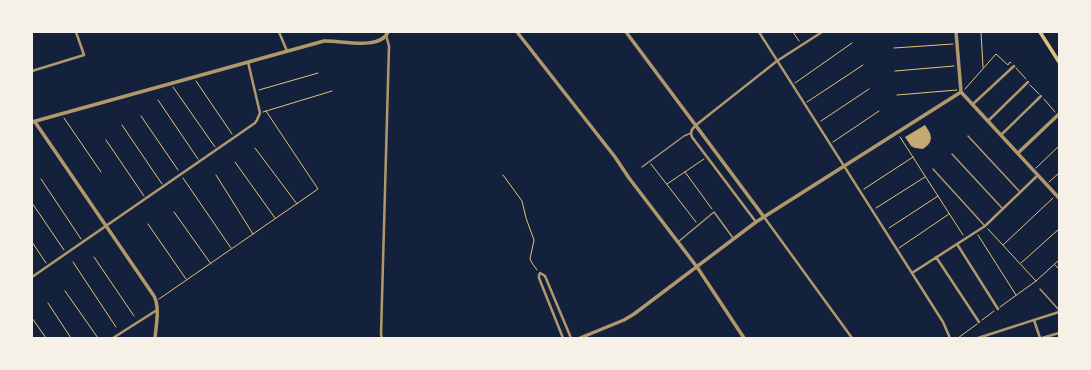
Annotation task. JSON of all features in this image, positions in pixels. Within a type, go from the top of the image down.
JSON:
[{"type":"main road","points":[[1040,32],[1059,62]]},
{"type":"street","points":[[32,71],[84,55],[76,32]]},
{"type":"street","points":[[279,32],[286,51]]},
{"type":"street","points":[[517,32],[615,157],[629,178],[697,267],[744,338]]},
{"type":"street","points":[[626,32],[852,338]]},
{"type":"street","points":[[759,32],[944,322],[950,338]]},
{"type":"street","points":[[756,222],[692,137],[691,130],[777,61],[822,32]]},
{"type":"street","points":[[956,32],[961,91],[1058,196]]},
{"type":"street","points":[[155,338],[157,301],[33,122],[324,41],[333,40],[359,43],[373,42],[379,41],[387,34]]},
{"type":"street","points":[[381,337],[389,46],[387,34]]},
{"type":"street","points":[[32,277],[252,126],[258,120],[260,113],[248,62]]},
{"type":"street","points":[[973,104],[1014,66]]},
{"type":"street","points":[[988,121],[1028,82]]},
{"type":"street","points":[[580,338],[628,318],[756,222],[961,91]]},
{"type":"street","points":[[1001,135],[1041,96]]},
{"type":"street","points":[[1018,153],[1058,115]]},
{"type":"street","points":[[912,273],[985,226],[1038,175]]},
{"type":"street","points":[[957,244],[998,309]]},
{"type":"street","points":[[936,257],[979,322]]},
{"type":"street","points":[[563,338],[539,278],[540,273],[545,276],[571,338]]},
{"type":"street","points":[[113,338],[157,308]]},
{"type":"street","points":[[978,338],[1059,311]]},
{"type":"street","points":[[1034,320],[1041,338],[1059,333]]},
{"type":"lane","points":[[642,167],[684,136],[691,133]]},
{"type":"lane","points":[[968,136],[1020,192]]},
{"type":"lane","points":[[952,154],[1003,209]]},
{"type":"lane","points":[[933,169],[985,226]]},
{"type":"lane","points":[[678,242],[714,212],[734,239]]},
{"type":"lane","points":[[1040,289],[1059,311]]},
{"type":"path","points":[[793,32],[801,45]]},
{"type":"path","points":[[981,32],[984,68]]},
{"type":"path","points":[[792,85],[852,43]]},
{"type":"path","points":[[894,48],[957,44]]},
{"type":"path","points":[[897,95],[961,91],[996,54],[1008,65],[1010,62],[1058,115]]},
{"type":"path","points":[[805,104],[863,65]]},
{"type":"path","points":[[895,71],[959,66]]},
{"type":"path","points":[[255,91],[318,73]]},
{"type":"path","points":[[197,82],[234,138]]},
{"type":"path","points":[[170,83],[217,150]]},
{"type":"path","points":[[817,123],[868,89]]},
{"type":"path","points":[[260,113],[332,91]]},
{"type":"path","points":[[158,100],[200,162]]},
{"type":"path","points":[[157,301],[318,189],[266,111]]},
{"type":"path","points":[[830,144],[879,111]]},
{"type":"path","points":[[61,114],[101,172]]},
{"type":"path","points":[[141,116],[232,249]]},
{"type":"path","points":[[122,125],[164,186]]},
{"type":"path","points":[[897,133],[965,238]]},
{"type":"path","points":[[106,140],[146,199]]},
{"type":"path","points":[[1034,170],[1059,146]]},
{"type":"path","points":[[255,148],[297,204]]},
{"type":"path","points":[[667,185],[708,157]]},
{"type":"path","points":[[860,192],[913,157]]},
{"type":"path","points":[[235,162],[275,219]]},
{"type":"path","points":[[650,162],[699,225]]},
{"type":"path","points":[[685,172],[714,212]]},
{"type":"path","points":[[1047,185],[1059,173]]},
{"type":"path","points":[[216,175],[253,234]]},
{"type":"path","points":[[502,175],[522,201],[534,240],[530,259],[540,273]]},
{"type":"path","points":[[872,210],[925,176]]},
{"type":"path","points":[[41,179],[83,242]]},
{"type":"path","points":[[885,231],[938,196]]},
{"type":"path","points":[[1003,245],[1058,196]]},
{"type":"path","points":[[32,203],[66,253]]},
{"type":"path","points":[[174,212],[210,264]]},
{"type":"path","points":[[897,249],[949,214]]},
{"type":"path","points":[[148,224],[187,280]]},
{"type":"path","points":[[985,226],[1036,281],[1059,260]]},
{"type":"path","points":[[1020,264],[1059,229]]},
{"type":"path","points":[[975,232],[1016,296]]},
{"type":"path","points":[[32,242],[48,266]]},
{"type":"path","points":[[94,258],[134,316]]},
{"type":"path","points":[[73,262],[116,327]]},
{"type":"path","points":[[1055,264],[1059,268]]},
{"type":"path","points":[[65,291],[98,338]]},
{"type":"path","points":[[48,303],[71,338]]},
{"type":"path","points":[[32,318],[46,338]]},
{"type":"building","points":[[925,125],[931,138],[928,145],[923,149],[911,146],[905,137]]}]
